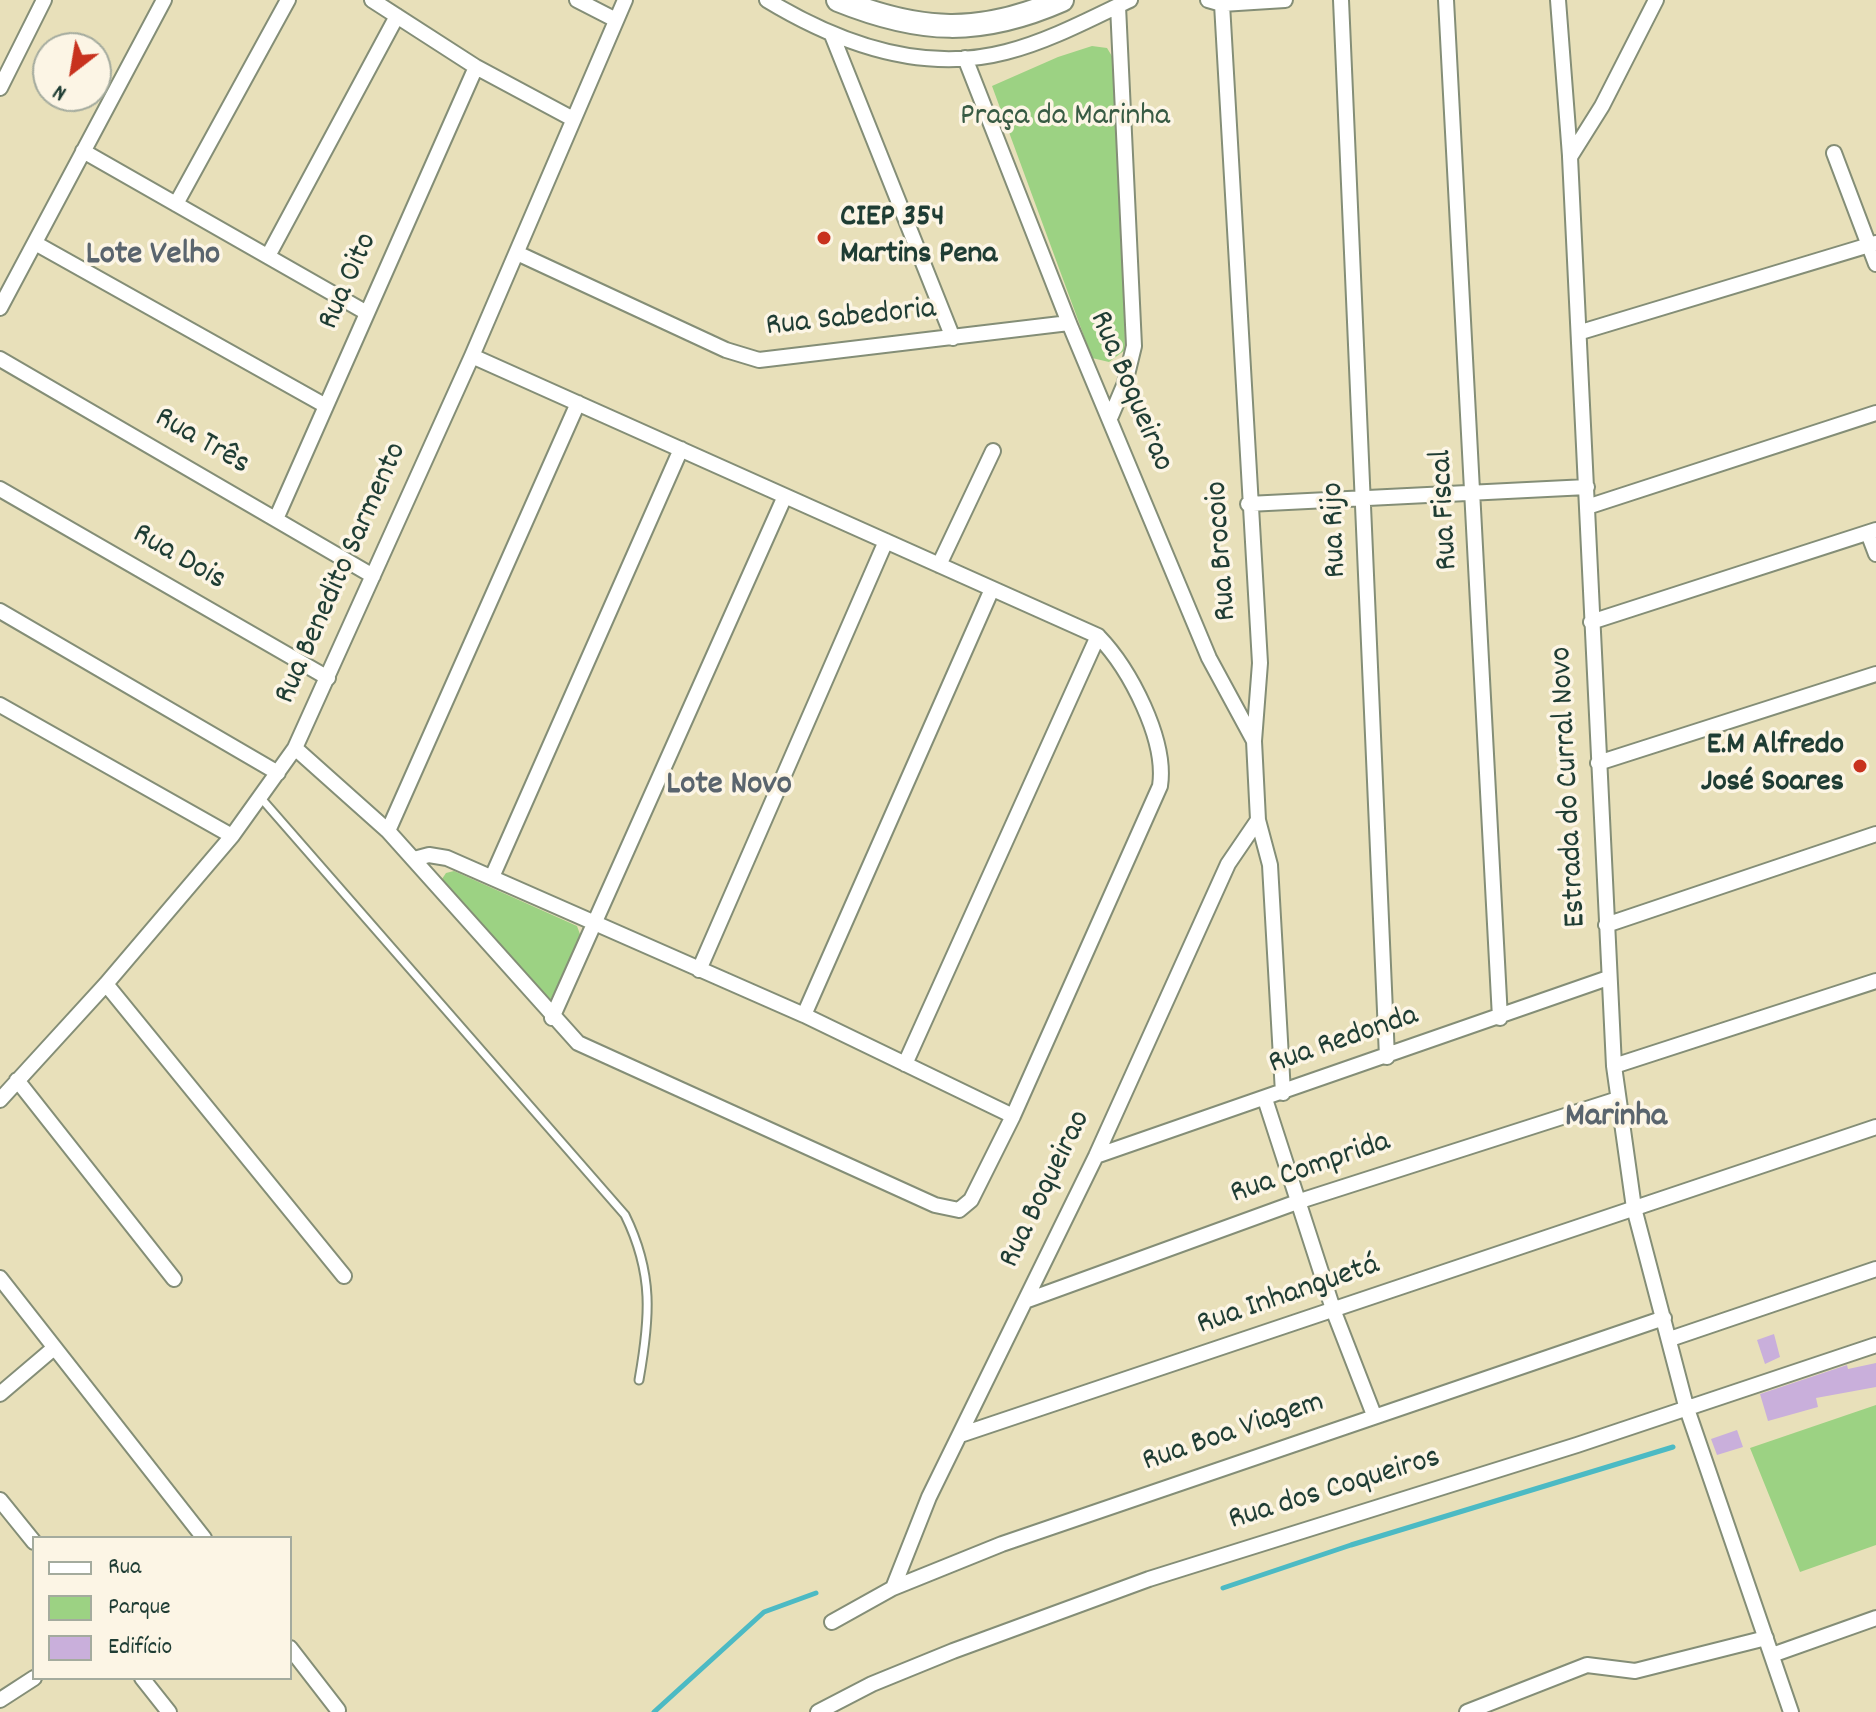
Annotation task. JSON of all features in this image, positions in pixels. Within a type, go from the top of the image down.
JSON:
[{"type":"main road","points":[[838,0],[895,21],[969,28],[1004,22],[1062,0]]},
{"type":"street","points":[[0,88],[44,0]]},
{"type":"street","points":[[0,308],[164,0]]},
{"type":"street","points":[[176,204],[288,0]]},
{"type":"street","points":[[372,0],[476,67],[573,119]]},
{"type":"street","points":[[577,0],[616,20]]},
{"type":"street","name":"Rua Benedito Sarmento","points":[[0,1100],[106,984],[232,836],[295,748],[472,356],[625,0]]},
{"type":"street","points":[[767,0],[832,35],[897,54],[965,58],[1025,46],[1124,3],[1134,346],[1125,383],[1111,416]]},
{"type":"street","points":[[1215,2],[1285,0]]},
{"type":"street","name":"Rua Rijo","points":[[1341,0],[1387,1057]]},
{"type":"street","name":"Rua Fiscal","points":[[1446,0],[1500,1018]]},
{"type":"street","name":"Estrada do Curral Novo","points":[[1558,0],[1581,332],[1608,978],[1618,1099],[1634,1208],[1686,1406],[1791,1712]]},
{"type":"street","points":[[1570,157],[1602,106],[1656,0]]},
{"type":"street","name":"Rua Brocoio","points":[[1215,2],[1260,663],[1254,741],[1258,820],[1270,865],[1283,1093]]},
{"type":"street","points":[[268,256],[397,16]]},
{"type":"street","points":[[832,35],[953,338]]},
{"type":"street","name":"Rua Boqueirao","points":[[965,58],[1069,323],[1111,416],[1209,658],[1254,741]]},
{"type":"street","name":"Rua Oito","points":[[276,519],[476,67]]},
{"type":"street","points":[[83,151],[367,313]]},
{"type":"street","points":[[1834,153],[1873,244],[1876,264]]},
{"type":"street","points":[[35,243],[326,406]]},
{"type":"street","points":[[1581,332],[1873,244]]},
{"type":"street","name":"Rua Sabedoria","points":[[517,253],[742,357],[779,360],[1069,323]]},
{"type":"street","points":[[295,748],[388,831],[567,1035],[593,1051],[950,1209],[959,1210],[971,1200],[1013,1116],[1160,786],[1162,772],[1158,750],[1128,671],[1098,636],[472,356]]},
{"type":"street","name":"Rua Três","points":[[0,359],[373,576]]},
{"type":"street","points":[[388,831],[578,403]]},
{"type":"street","points":[[1587,507],[1876,413]]},
{"type":"street","points":[[492,877],[681,449]]},
{"type":"street","points":[[939,565],[993,451]]},
{"type":"street","points":[[1248,504],[1587,487]]},
{"type":"street","name":"Rua Dois","points":[[0,489],[328,678]]},
{"type":"street","points":[[552,1018],[785,496]]},
{"type":"street","points":[[1591,622],[1872,531],[1876,554]]},
{"type":"street","points":[[699,970],[886,541]]},
{"type":"street","points":[[804,1015],[992,589]]},
{"type":"street","points":[[0,611],[278,773]]},
{"type":"street","points":[[905,1064],[1098,636]]},
{"type":"street","points":[[1598,763],[1876,674]]},
{"type":"street","points":[[0,705],[232,836]]},
{"type":"street","name":"Rua Boqueirao","points":[[893,1588],[929,1497],[1096,1156],[1228,864],[1258,820]]},
{"type":"street","points":[[1606,925],[1876,834]]},
{"type":"street","points":[[414,859],[429,855],[447,858],[492,877],[804,1015],[1013,1116]]},
{"type":"street","name":"Rua Redonda","points":[[1096,1156],[1608,978]]},
{"type":"street","points":[[1614,1066],[1876,981]]},
{"type":"street","points":[[106,984],[344,1276]]},
{"type":"street","points":[[17,1080],[174,1279]]},
{"type":"street","points":[[1265,1099],[1334,1312],[1374,1415]]},
{"type":"street","name":"Rua Comprida","points":[[1025,1301],[1300,1201],[1618,1099]]},
{"type":"street","name":"Rua Inhanguetá","points":[[960,1435],[1334,1312],[1876,1127]]},
{"type":"street","points":[[1670,1339],[1876,1269]]},
{"type":"street","points":[[0,1278],[202,1536]]},
{"type":"street","name":"Rua Boa Viagem","points":[[832,1622],[893,1588],[1002,1544],[1664,1318]]},
{"type":"street","name":"Rua dos Coqueiros","points":[[818,1712],[872,1684],[953,1651],[1149,1579],[1577,1445],[1686,1406],[1876,1345]]},
{"type":"street","points":[[0,1394],[54,1348]]},
{"type":"street","points":[[0,1500],[32,1540]]},
{"type":"street","points":[[1772,1655],[1876,1618]]},
{"type":"street","points":[[1467,1712],[1587,1665],[1635,1671],[1766,1638]]},
{"type":"street","points":[[292,1651],[338,1710]]},
{"type":"street","points":[[0,1700],[32,1679]]},
{"type":"street","points":[[144,1680],[169,1712]]},
{"type":"lane","points":[[260,797],[625,1215],[640,1246],[647,1283],[648,1328],[639,1380]]},
{"type":"green space","name":"Praça da Marinha","points":[[1092,46],[1107,48],[1121,71],[1125,350],[1109,362],[1092,358],[992,86],[1058,57]]},
{"type":"green space","points":[[454,871],[577,926],[581,937],[551,999],[547,1000],[440,882],[446,873]]},
{"type":"green space","points":[[1876,1405],[1876,1545],[1800,1572],[1750,1448]]},
{"type":"building","points":[[1774,1334],[1780,1357],[1765,1364],[1757,1340]]},
{"type":"building","points":[[1876,1363],[1876,1387],[1816,1398],[1818,1407],[1768,1421],[1760,1394],[1847,1365],[1848,1369]]},
{"type":"building","points":[[1737,1430],[1743,1447],[1717,1455],[1711,1439]]},
{"type":"waterway","points":[[1223,1588],[1351,1545],[1673,1447]]},
{"type":"waterway","points":[[654,1712],[764,1612],[816,1593]]},
{"type":"place","name":"CIEP 354 Martins Pena","points":[[824,238]]},
{"type":"place","name":"E.M Alfredo José Soares","points":[[1860,766]]},
{"type":"district","name":"Lote Velho","points":[[153,257]]},
{"type":"district","name":"Lote Novo","points":[[729,787]]},
{"type":"district","name":"Marinha","points":[[1616,1119]]}]
